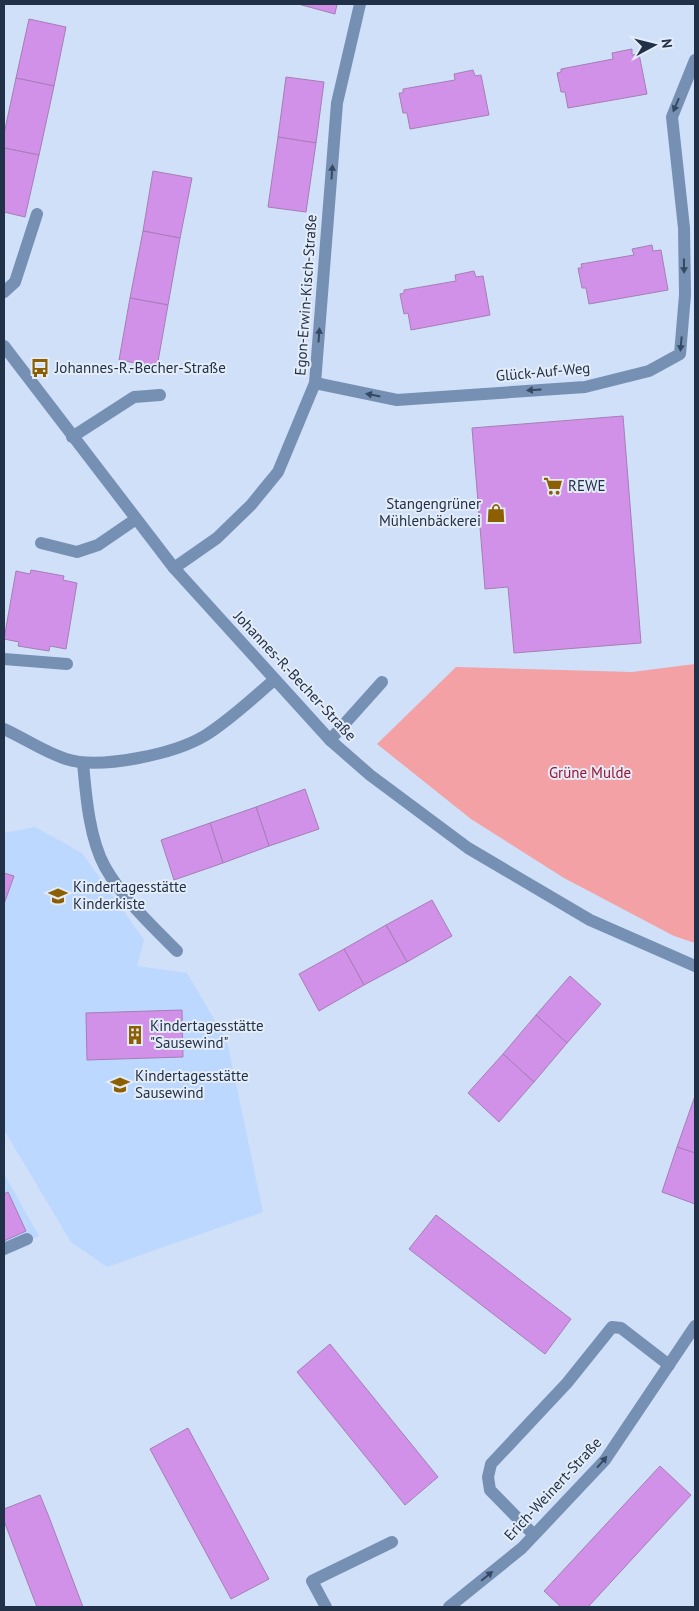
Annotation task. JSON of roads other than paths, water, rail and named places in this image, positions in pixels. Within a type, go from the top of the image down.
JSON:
[{"type":"street","name":"Egon-Erwin-Kisch-Straße","points":[[174,568],[216,538],[251,505],[278,472],[316,383],[337,103],[360,4]]},
{"type":"street","name":"Glück-Auf-Weg","points":[[316,383],[397,400],[585,387],[649,371],[680,354],[685,295],[684,228],[672,117],[695,60]]},
{"type":"street","points":[[4,292],[15,282],[37,214]]},
{"type":"street","name":"Johannes-R.-Becher-Straße","points":[[4,346],[174,568],[330,740],[370,775],[468,848],[590,920],[695,966]]},
{"type":"street","points":[[72,437],[134,397],[160,395]]},
{"type":"street","points":[[41,543],[77,552],[98,545],[136,519]]},
{"type":"street","points":[[4,659],[67,664]]},
{"type":"street","points":[[4,729],[65,758],[83,763],[108,763],[135,759],[204,736],[230,718],[274,680]]},
{"type":"street","points":[[330,740],[382,682]]},
{"type":"street","points":[[83,763],[88,813],[105,866],[142,916],[177,951]]},
{"type":"street","points":[[4,1249],[27,1239]]},
{"type":"street","name":"Erich-Weinert-Straße","points":[[449,1607],[522,1548],[605,1460],[695,1326]]},
{"type":"street","points":[[534,1535],[490,1490],[488,1477],[491,1464],[567,1383],[612,1327],[621,1328],[669,1365]]},
{"type":"street","points":[[326,1607],[312,1582],[392,1542]]},
{"type":"place","name":"Johannes-R.-Becher-Straße","points":[[40,368]]},
{"type":"place","name":"REWE","points":[[553,486]]},
{"type":"place","name":"Stangengrüner Mühlenbäckerei","points":[[496,513]]},
{"type":"place","name":"Kindertagesstätte Kinderkiste","points":[[58,896]]},
{"type":"place","name":"Kindertagesstätte \"Sausewind\"","points":[[135,1035]]},
{"type":"place","name":"Kindertagesstätte Sausewind","points":[[120,1085]]},
{"type":"park label","name":"Grüne Mulde","points":[[590,773]]}]
